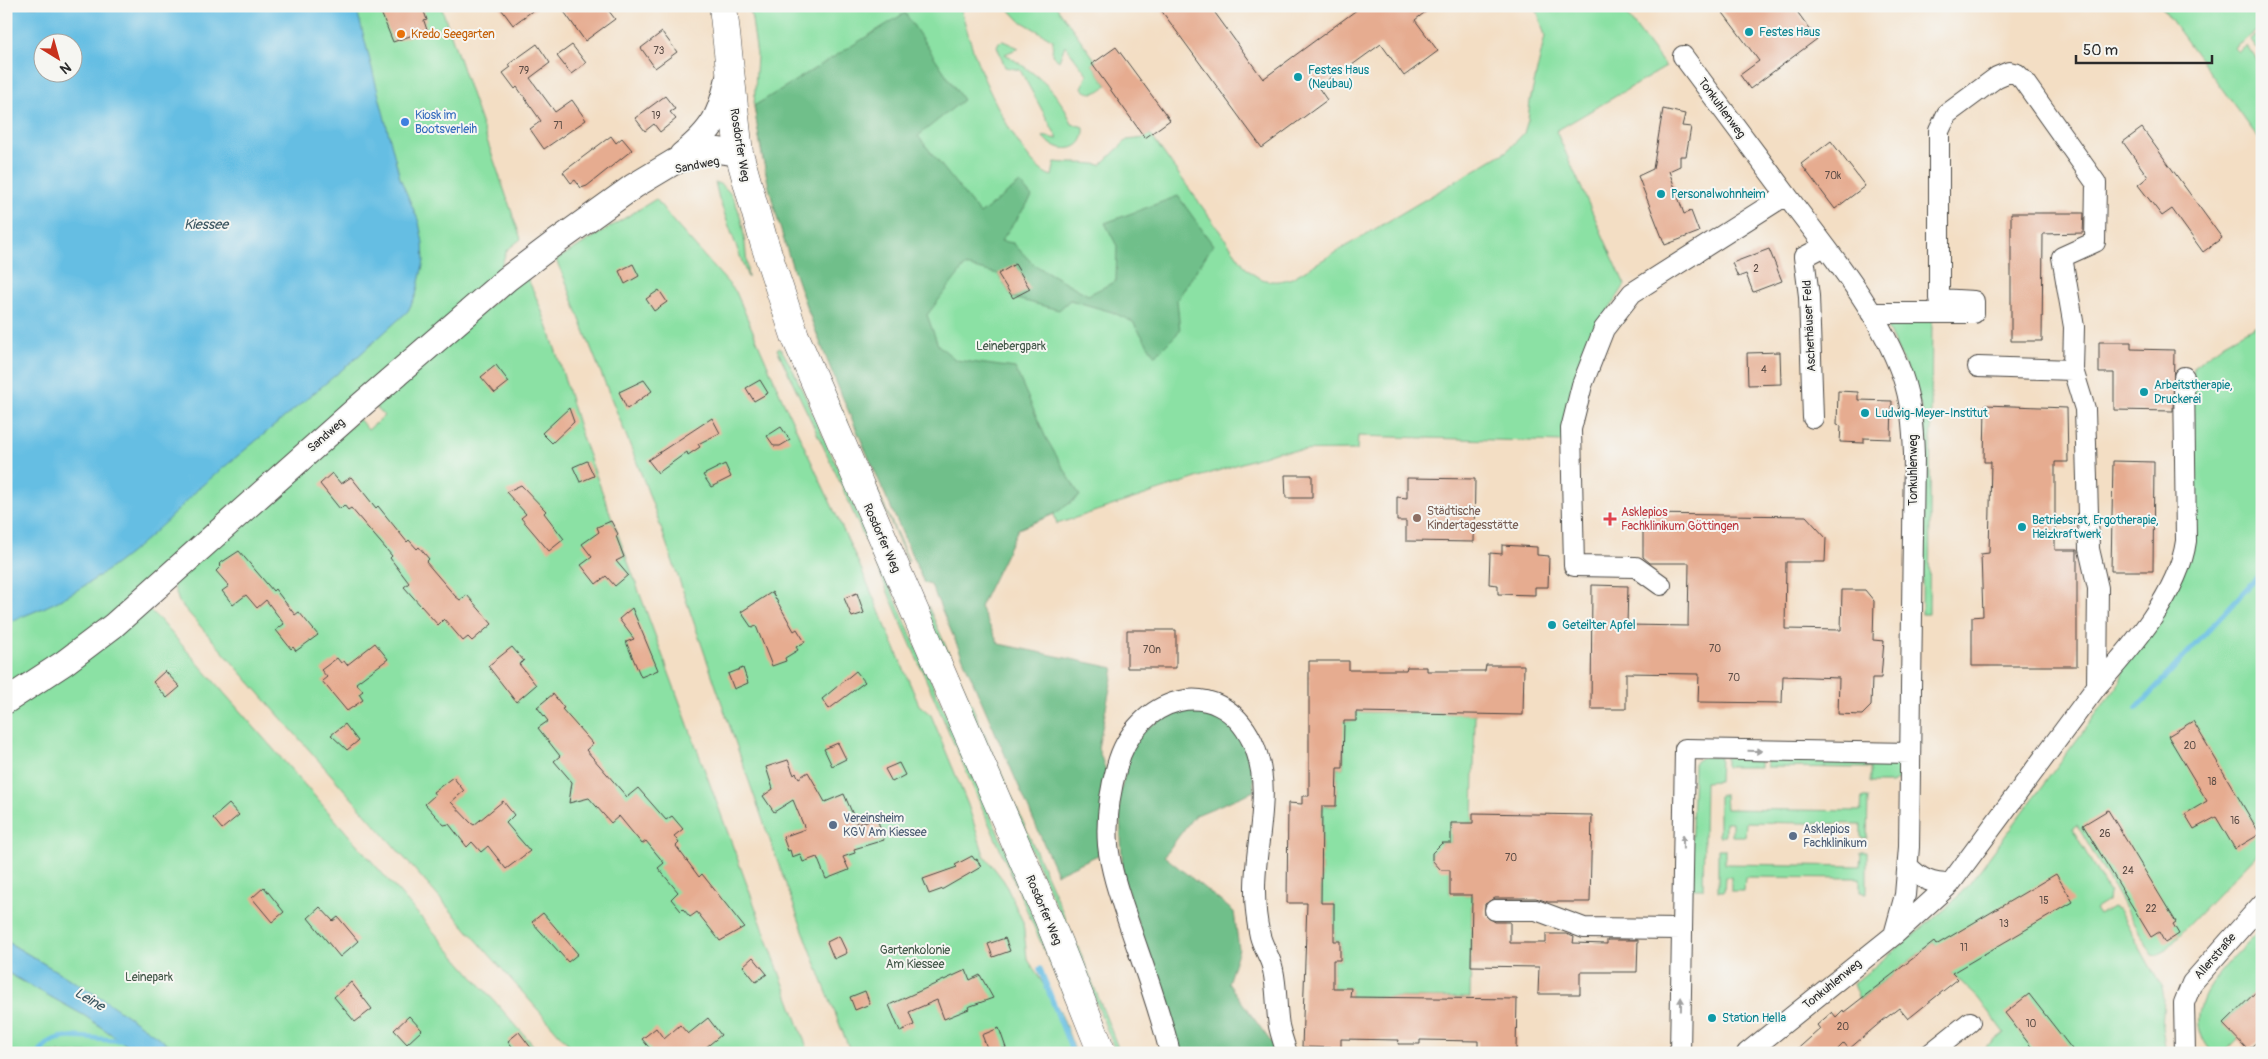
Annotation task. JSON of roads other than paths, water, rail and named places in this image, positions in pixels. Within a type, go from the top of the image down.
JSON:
[{"type":"main road","name":"Rosdorfer Weg","points":[[722,6],[739,153],[764,242],[795,336],[1049,920],[1102,1053]]},
{"type":"street","name":"Tonkuhlenweg","points":[[1683,56],[1825,246],[1872,313],[1902,374],[1909,399],[1914,454],[1908,866],[1903,903],[1894,935]]},
{"type":"street","points":[[674,162],[693,147],[713,126],[723,101],[730,72]]},
{"type":"street","points":[[1872,313],[1974,313],[1974,301],[1939,299],[1939,131],[1948,114],[2003,73],[2017,74],[2096,183],[2095,242],[2062,257],[2074,327],[2073,370],[2086,409],[2089,549],[2098,588],[2097,686]]},
{"type":"street","name":"Sandweg","points":[[6,701],[64,663],[113,626],[259,494],[507,279],[552,245],[651,175],[674,162],[713,150],[739,153]]},
{"type":"street","name":"Sandweg","points":[[651,175],[672,169],[716,162],[739,153]]},
{"type":"street","points":[[1662,585],[1636,567],[1574,566],[1571,429],[1582,385],[1604,329],[1632,293],[1786,195]]},
{"type":"street","name":"Ascherhäuser Feld","points":[[1813,418],[1809,296],[1804,257],[1825,246]]},
{"type":"street","points":[[1978,367],[2073,370]]},
{"type":"street","name":"Tonkuhlenweg","points":[[1747,1053],[1894,935],[1950,884],[2097,686],[2123,657],[2168,593],[2182,560],[2186,541],[2184,378]]},
{"type":"street","points":[[1170,1053],[1115,882],[1108,846],[1108,813],[1117,765],[1135,728],[1156,709],[1188,700],[1208,702],[1222,708],[1244,726],[1254,744],[1261,774],[1263,794],[1255,892],[1260,936],[1273,969],[1279,1027],[1287,1053]]},
{"type":"street","points":[[1674,1052],[1682,929],[1685,750],[1910,753]]},
{"type":"street","points":[[1908,866],[1922,878],[1939,884],[1950,884]]},
{"type":"street","name":"Allerstraße","points":[[2187,1051],[2184,1004],[2192,983],[2262,904]]},
{"type":"street","points":[[1495,910],[1536,910],[1584,928],[1682,929]]},
{"type":"street","points":[[1931,1053],[1970,1022]]},
{"type":"water","name":"Kiessee","points":[[6,6],[356,6],[400,178],[419,222],[423,243],[424,261],[416,295],[408,311],[355,359],[199,488],[132,551],[76,591],[6,623]]},
{"type":"water","name":"Leine","points":[[6,941],[103,999],[181,1053],[138,1053],[85,1016],[6,972]]},
{"type":"waterway","points":[[2137,708],[2262,572]]},
{"type":"waterway","points":[[1040,969],[1073,1053]]},
{"type":"waterway","points":[[40,1053],[47,1044],[67,1037],[104,1040],[126,1039]]},
{"type":"place","name":"Festes Haus","points":[[1749,32]]},
{"type":"place","name":"Kredo Seegarten","points":[[401,34]]},
{"type":"place","name":"Festes Haus (Neubau)","points":[[1298,77]]},
{"type":"place","name":"Kiosk im Bootsverleih","points":[[405,122]]},
{"type":"place","name":"Personalwohnheim","points":[[1661,194]]},
{"type":"place","name":"Arbeitstherapie, Druckerei","points":[[2144,392]]},
{"type":"place","name":"Ludwig-Meyer-Institut","points":[[1865,413]]},
{"type":"place","name":"Städtische Kindertagesstätte","points":[[1417,518]]},
{"type":"place","name":"Asklepios Fachklinikum Göttingen","points":[[1610,519]]},
{"type":"place","name":"Betriebsrat, Ergotherapie, Heizkraftwerk","points":[[2022,527]]},
{"type":"place","name":"Geteilter Apfel","points":[[1552,625]]},
{"type":"place","name":"Vereinsheim KGV Am Kiessee","points":[[833,825]]},
{"type":"place","name":"Asklepios Fachklinikum","points":[[1793,836]]},
{"type":"place","name":"Station Hella","points":[[1712,1018]]},
{"type":"park label","name":"Leinebergpark","points":[[1011,346]]},
{"type":"park label","name":"Gartenkolonie Am Kiessee","points":[[915,957]]},
{"type":"park label","name":"Leinepark","points":[[149,977]]}]
